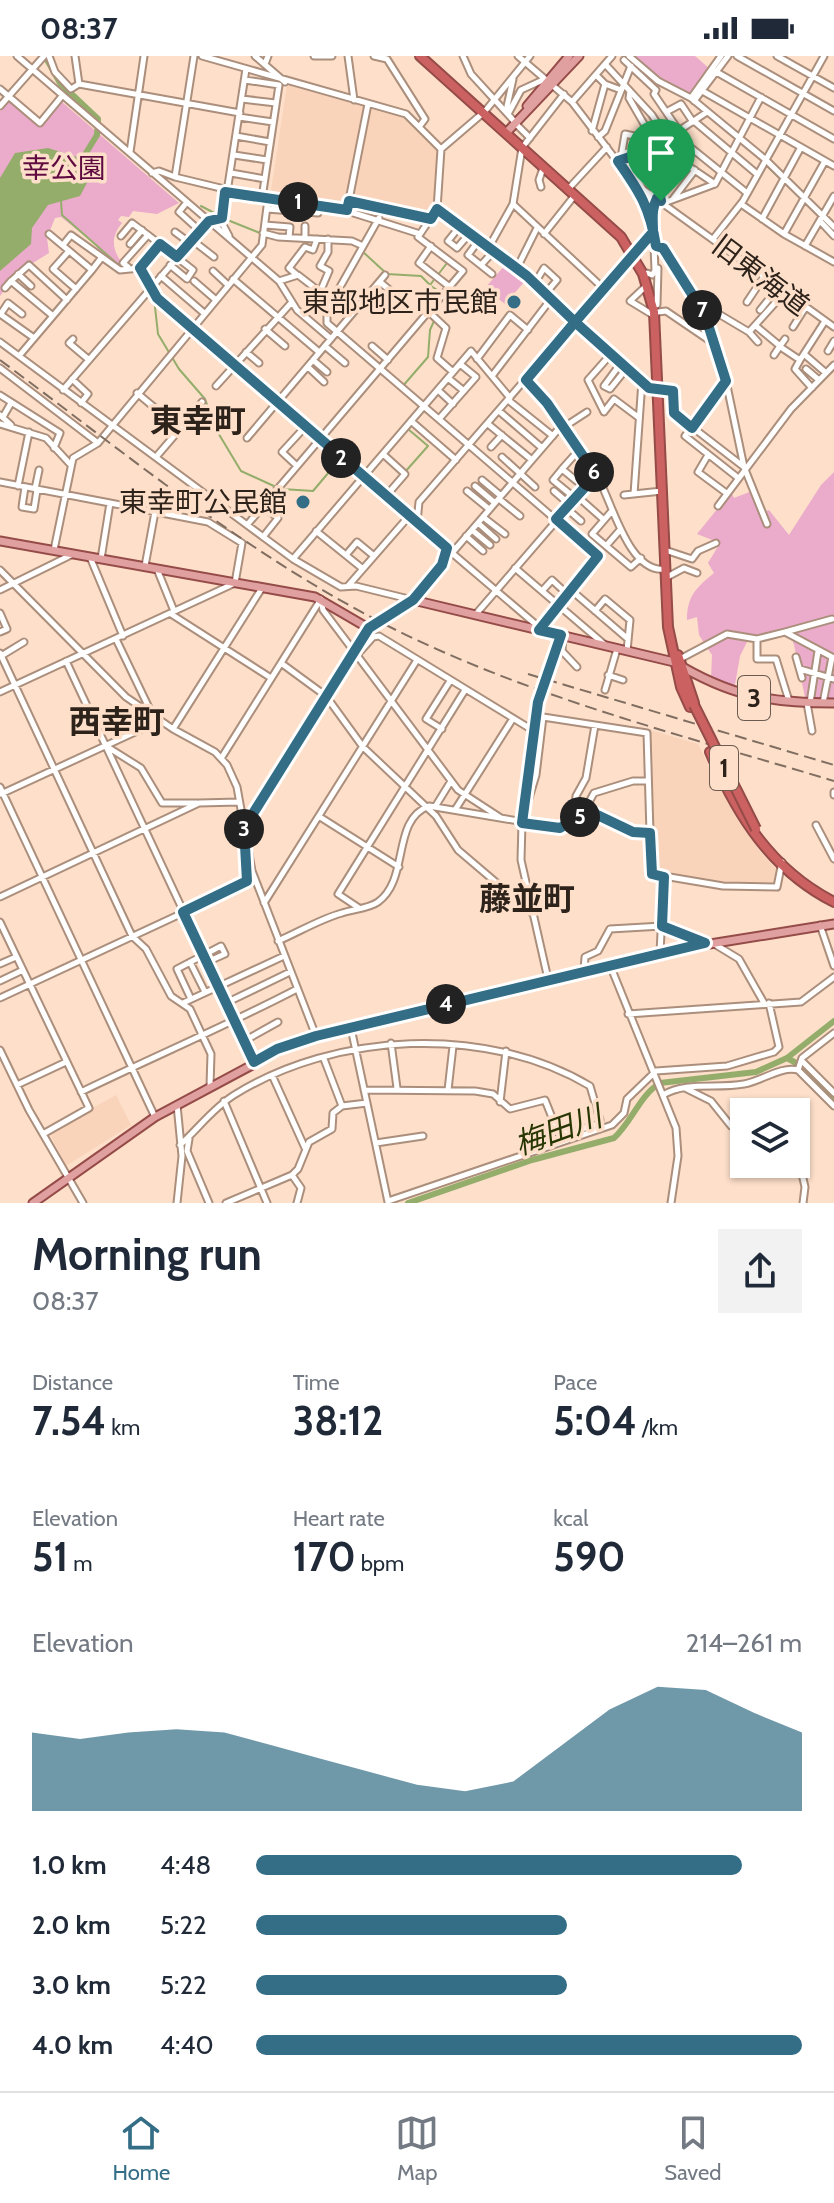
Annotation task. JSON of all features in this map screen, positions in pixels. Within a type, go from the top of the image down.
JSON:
[{"type":"highway","name":"1","points":[[422,56],[485,112],[511,128],[573,191]]},
{"type":"highway","name":"1","points":[[526,143],[544,167],[611,222],[647,273],[656,311],[667,572]]},
{"type":"highway","name":"1","points":[[634,252],[656,311]]},
{"type":"highway","name":"1","points":[[660,390],[667,572],[678,662],[692,706],[755,831],[781,864],[834,899]]},
{"type":"main road","points":[[511,128],[569,56]]},
{"type":"main road","points":[[550,81],[579,56]]},
{"type":"main road","points":[[0,541],[321,599],[369,628],[413,600],[678,662]]},
{"type":"main road","name":"3","points":[[678,662],[731,692],[760,699],[834,703]]},
{"type":"main road","points":[[33,1203],[155,1117],[277,1049],[316,1036],[660,952],[834,924]]},
{"type":"street","points":[[17,56],[279,281],[292,302],[331,339]]},
{"type":"street","points":[[75,56],[79,84]]},
{"type":"street","points":[[130,153],[144,56]]},
{"type":"street","points":[[175,177],[194,56]]},
{"type":"street","points":[[202,56],[286,83],[406,114],[441,149]]},
{"type":"street","points":[[255,56],[286,83]]},
{"type":"street","points":[[265,64],[268,56]]},
{"type":"street","points":[[314,56],[332,56]]},
{"type":"street","points":[[354,100],[348,57],[359,56]]},
{"type":"street","points":[[374,56],[387,59],[425,119],[419,127]]},
{"type":"street","points":[[463,56],[471,74],[507,112]]},
{"type":"street","name":"旧東海道","points":[[518,56],[528,59],[572,102],[633,182],[834,327]]},
{"type":"street","points":[[572,102],[612,56]]},
{"type":"street","points":[[715,71],[721,56]]},
{"type":"street","points":[[693,100],[728,56]]},
{"type":"street","points":[[737,56],[834,111]]},
{"type":"street","points":[[777,56],[834,88]]},
{"type":"street","points":[[713,239],[741,204],[826,56],[834,60]]},
{"type":"street","points":[[0,106],[45,57],[71,89],[79,84],[273,122]]},
{"type":"street","points":[[626,58],[656,90],[654,94],[668,111],[676,132],[747,193]]},
{"type":"street","points":[[626,58],[658,81],[693,100],[783,179],[834,236]]},
{"type":"street","points":[[247,525],[463,271],[418,237],[437,209],[441,149],[485,112],[528,59]]},
{"type":"street","points":[[605,64],[622,87]]},
{"type":"street","points":[[598,137],[605,131],[631,66]]},
{"type":"street","points":[[231,241],[220,219],[231,173],[246,69]]},
{"type":"street","points":[[715,71],[834,138]]},
{"type":"street","points":[[596,75],[605,84],[630,91],[652,115],[681,161],[715,184]]},
{"type":"street","points":[[511,128],[507,112],[513,78]]},
{"type":"street","points":[[54,550],[73,458],[98,443],[110,424],[262,245],[267,209],[267,160],[279,85],[245,80]]},
{"type":"street","points":[[507,112],[521,90],[550,81]]},
{"type":"street","points":[[592,131],[605,84]]},
{"type":"street","points":[[0,89],[40,123],[62,96]]},
{"type":"street","points":[[630,91],[629,98],[648,139],[658,178],[660,201],[653,220],[655,271],[652,275],[647,273]]},
{"type":"street","points":[[701,91],[834,166]]},
{"type":"street","points":[[481,265],[513,204],[526,143],[564,94]]},
{"type":"street","points":[[715,184],[719,171],[761,97]]},
{"type":"street","points":[[242,99],[276,103]]},
{"type":"street","points":[[347,210],[368,104]]},
{"type":"street","points":[[668,111],[681,104],[694,122],[757,174]]},
{"type":"street","points":[[619,160],[650,150],[706,113]]},
{"type":"street","points":[[619,160],[625,134],[648,139]]},
{"type":"street","points":[[236,136],[270,142]]},
{"type":"street","points":[[544,234],[607,147]]},
{"type":"street","points":[[762,219],[801,147]]},
{"type":"street","points":[[234,155],[267,160]]},
{"type":"street","points":[[658,178],[681,161]]},
{"type":"street","points":[[784,234],[825,161]]},
{"type":"street","points":[[541,187],[539,180],[544,167]]},
{"type":"street","points":[[673,200],[695,170]]},
{"type":"street","points":[[152,173],[159,171],[226,192],[347,210],[420,234]]},
{"type":"street","points":[[231,173],[265,179]]},
{"type":"street","points":[[633,182],[653,220]]},
{"type":"street","points":[[660,201],[673,200],[715,184]]},
{"type":"street","points":[[805,246],[834,198]]},
{"type":"street","points":[[349,201],[431,219]]},
{"type":"street","points":[[187,202],[179,212],[200,231]]},
{"type":"street","points":[[267,209],[318,213],[320,204]]},
{"type":"street","points":[[513,204],[603,288]]},
{"type":"street","points":[[741,204],[784,234],[834,262]]},
{"type":"street","points":[[437,209],[535,283],[642,381],[660,390],[673,391],[674,413],[744,467]]},
{"type":"street","points":[[140,268],[157,298],[539,629],[598,556],[327,320],[333,302],[379,218]]},
{"type":"street","points":[[821,218],[834,227]]},
{"type":"street","points":[[63,390],[209,221],[220,219]]},
{"type":"street","points":[[121,236],[132,223],[193,270],[187,279],[170,265]]},
{"type":"street","points":[[265,225],[290,227],[289,237]]},
{"type":"street","points":[[305,226],[305,238]]},
{"type":"street","points":[[460,226],[448,241],[457,248],[470,233]]},
{"type":"street","points":[[517,268],[537,228]]},
{"type":"street","points":[[130,244],[142,230]]},
{"type":"street","points":[[175,232],[214,257]]},
{"type":"street","points":[[347,587],[653,232]]},
{"type":"street","points":[[653,232],[656,246],[656,311]]},
{"type":"street","points":[[263,233],[352,241],[363,246]]},
{"type":"street","points":[[49,234],[92,270]]},
{"type":"street","points":[[63,245],[71,235],[120,270],[140,268]]},
{"type":"street","points":[[128,267],[123,263],[148,235]]},
{"type":"street","points":[[317,239],[313,250],[305,247],[289,268],[333,302]]},
{"type":"street","points":[[320,292],[329,271],[320,266],[328,252],[328,239]]},
{"type":"street","points":[[479,240],[468,255],[492,274]]},
{"type":"street","points":[[140,268],[160,244]]},
{"type":"street","points":[[431,246],[419,263],[451,288]]},
{"type":"street","points":[[656,246],[663,248],[705,315],[726,381],[744,467],[767,524]]},
{"type":"street","points":[[69,251],[53,269],[76,289]]},
{"type":"street","points":[[19,356],[102,257]]},
{"type":"street","points":[[5,288],[29,265],[67,300]]},
{"type":"street","points":[[535,283],[544,268],[557,280],[546,293]]},
{"type":"street","points":[[213,271],[228,285]]},
{"type":"street","points":[[18,274],[31,286]]},
{"type":"street","points":[[279,281],[298,275]]},
{"type":"street","points":[[247,438],[385,275]]},
{"type":"street","points":[[161,276],[204,313]]},
{"type":"street","points":[[747,302],[763,278]]},
{"type":"street","points":[[233,279],[319,352]]},
{"type":"street","points":[[11,281],[53,316]]},
{"type":"street","points":[[194,281],[216,300]]},
{"type":"street","points":[[380,282],[393,293]]},
{"type":"street","points":[[648,285],[640,287],[630,301],[656,311],[666,311],[714,343]]},
{"type":"street","points":[[760,310],[778,288]]},
{"type":"street","points":[[749,332],[784,293]]},
{"type":"street","points":[[367,296],[384,310]]},
{"type":"street","points":[[492,376],[551,299]]},
{"type":"street","points":[[696,301],[749,332],[758,342]]},
{"type":"street","points":[[216,386],[277,315],[292,302]]},
{"type":"street","points":[[22,314],[8,303],[1,313],[34,338]]},
{"type":"street","points":[[793,327],[805,308]]},
{"type":"street","points":[[429,312],[446,328],[437,358],[453,372]]},
{"type":"street","points":[[477,359],[510,315],[528,330]]},
{"type":"street","points":[[812,388],[795,369],[825,321]]},
{"type":"street","points":[[756,326],[800,360]]},
{"type":"street","points":[[265,329],[285,346]]},
{"type":"street","points":[[73,339],[69,343],[88,359]]},
{"type":"street","points":[[774,355],[785,339]]},
{"type":"street","points":[[828,351],[834,341]]},
{"type":"street","points":[[0,342],[293,559],[341,587],[413,600],[553,436],[563,426],[587,412]]},
{"type":"street","points":[[325,346],[345,363]]},
{"type":"street","points":[[372,346],[388,360]]},
{"type":"street","points":[[293,559],[471,351],[509,399],[553,436]]},
{"type":"street","points":[[246,352],[259,363]]},
{"type":"street","points":[[611,354],[588,380],[604,412],[614,399],[638,417]]},
{"type":"street","points":[[804,354],[826,373]]},
{"type":"street","points":[[313,360],[327,372]]},
{"type":"street","points":[[439,419],[476,377],[460,364]]},
{"type":"street","points":[[624,365],[610,389],[604,386],[624,365]]},
{"type":"street","points":[[718,506],[725,492],[744,467],[758,456],[791,409],[834,365]]},
{"type":"street","points":[[308,367],[324,382]]},
{"type":"street","points":[[0,368],[98,443]]},
{"type":"street","points":[[806,369],[819,380]]},
{"type":"street","points":[[448,378],[464,391]]},
{"type":"street","points":[[72,379],[88,394],[81,403]]},
{"type":"street","points":[[526,380],[563,426],[596,475],[620,530],[641,558],[667,572],[684,568],[697,573]]},
{"type":"street","points":[[634,494],[642,381]]},
{"type":"street","points":[[726,381],[686,438],[737,477]]},
{"type":"street","points":[[438,390],[453,404]]},
{"type":"street","points":[[137,393],[180,429]]},
{"type":"street","points":[[0,395],[60,433],[54,448]]},
{"type":"street","points":[[156,457],[202,402]]},
{"type":"street","points":[[11,403],[1,416],[13,427]]},
{"type":"street","points":[[499,411],[542,448]]},
{"type":"street","points":[[411,421],[456,460]]},
{"type":"street","points":[[0,424],[46,438],[70,464]]},
{"type":"street","points":[[488,424],[532,460]]},
{"type":"street","points":[[297,466],[282,452],[305,427]]},
{"type":"street","points":[[29,432],[21,486],[22,507],[34,509],[39,470]]},
{"type":"street","points":[[491,447],[502,435]]},
{"type":"street","points":[[579,450],[553,480],[604,520]]},
{"type":"street","points":[[383,454],[405,474],[386,496]]},
{"type":"street","points":[[708,455],[698,472],[725,492]]},
{"type":"street","points":[[502,457],[535,487]]},
{"type":"street","points":[[562,469],[584,487]]},
{"type":"street","points":[[476,614],[596,475]]},
{"type":"street","points":[[482,480],[498,499]]},
{"type":"street","points":[[0,482],[208,522],[242,543],[235,583],[0,692]]},
{"type":"street","points":[[475,486],[520,516]]},
{"type":"street","points":[[467,491],[489,509]]},
{"type":"street","points":[[554,491],[581,521]]},
{"type":"street","points":[[624,495],[662,491]]},
{"type":"street","points":[[101,559],[110,503]]},
{"type":"street","points":[[263,506],[280,520],[263,537]]},
{"type":"street","points":[[416,508],[417,522]]},
{"type":"street","points":[[145,566],[155,512]]},
{"type":"street","points":[[611,512],[592,534],[631,567],[641,558]]},
{"type":"street","points":[[483,517],[505,534]]},
{"type":"street","points":[[478,523],[496,539]]},
{"type":"street","points":[[472,530],[490,545]]},
{"type":"street","points":[[606,546],[620,530]]},
{"type":"street","points":[[316,531],[363,569]]},
{"type":"street","points":[[466,536],[483,551]]},
{"type":"street","points":[[346,555],[357,542],[374,556]]},
{"type":"street","points":[[668,551],[692,559],[698,551],[716,543]]},
{"type":"street","points":[[0,590],[74,554]]},
{"type":"street","points":[[90,557],[123,636]]},
{"type":"street","points":[[157,568],[172,612],[271,678]]},
{"type":"street","points":[[515,568],[606,646]]},
{"type":"street","points":[[0,570],[80,654],[152,715],[222,757],[232,773],[247,849],[264,904],[316,1036]]},
{"type":"street","points":[[542,591],[552,580],[628,639]]},
{"type":"street","points":[[173,729],[262,588]]},
{"type":"street","points":[[321,599],[323,610],[451,781],[465,795],[505,821]]},
{"type":"street","points":[[222,757],[321,599]]},
{"type":"street","points":[[595,611],[605,599],[630,620],[627,651]]},
{"type":"street","points":[[0,613],[7,629],[0,632]]},
{"type":"street","points":[[678,662],[727,634],[757,639],[832,619]]},
{"type":"street","points":[[357,653],[369,628]]},
{"type":"street","points":[[785,632],[833,658],[823,703]]},
{"type":"street","points":[[244,828],[340,674],[376,635],[512,720],[535,731]]},
{"type":"street","points":[[548,979],[521,860],[538,702],[562,635]]},
{"type":"street","points":[[562,635],[562,651],[577,667]]},
{"type":"street","points":[[116,639],[152,715]]},
{"type":"street","points":[[757,639],[757,659],[776,659],[789,701]]},
{"type":"street","points":[[24,642],[1,659],[132,936],[146,949],[171,996],[190,1009],[204,1037],[211,1054],[210,1086]]},
{"type":"street","points":[[605,690],[617,649]]},
{"type":"street","points":[[812,731],[809,703],[818,651]]},
{"type":"street","points":[[796,657],[802,678]]},
{"type":"street","points":[[264,904],[417,660]]},
{"type":"street","points":[[66,661],[254,1062]]},
{"type":"street","points":[[281,663],[326,696],[363,747],[426,807],[458,850],[532,913]]},
{"type":"street","points":[[800,669],[831,678]]},
{"type":"street","points":[[608,675],[623,680]]},
{"type":"street","points":[[760,699],[761,680]]},
{"type":"street","points":[[442,729],[426,719],[450,681]]},
{"type":"street","points":[[360,909],[338,894],[465,690]]},
{"type":"street","points":[[523,821],[528,813],[536,775],[543,717],[647,733],[652,874],[723,886],[777,887],[781,864]]},
{"type":"street","points":[[155,1117],[1,791],[160,720]]},
{"type":"street","points":[[455,810],[512,720]]},
{"type":"street","points":[[573,822],[576,796],[586,778],[595,725]]},
{"type":"street","points":[[105,745],[141,768],[162,803],[239,802]]},
{"type":"street","points":[[435,807],[451,781]]},
{"type":"street","points":[[589,811],[588,804],[594,793],[633,781],[648,781]]},
{"type":"street","points":[[0,897],[199,803]]},
{"type":"street","points":[[278,941],[341,913],[378,901],[399,867],[404,833],[426,807],[560,828],[589,811]]},
{"type":"street","points":[[589,811],[633,832],[650,833]]},
{"type":"street","points":[[320,817],[399,867]]},
{"type":"street","points":[[816,825],[834,859]]},
{"type":"street","points":[[0,998],[245,884],[247,849]]},
{"type":"street","points":[[660,952],[664,877]]},
{"type":"street","points":[[0,922],[3,936],[23,970],[89,1108],[43,1134]]},
{"type":"street","points":[[820,925],[834,966]]},
{"type":"street","points":[[351,1028],[388,1202],[612,1125],[624,1113],[627,1099],[635,1095],[653,1074],[674,1068],[743,1064],[779,1047],[766,1003],[739,959],[662,926],[610,929],[598,951],[585,957],[581,972]]},
{"type":"street","points":[[191,999],[177,970],[221,946],[225,954],[207,962]]},
{"type":"street","points":[[183,1003],[284,956]]},
{"type":"street","points":[[0,964],[16,957]]},
{"type":"street","points":[[190,962],[205,992]]},
{"type":"street","points":[[610,965],[677,1137],[671,1203]]},
{"type":"street","points":[[0,981],[23,970]]},
{"type":"street","points":[[226,1003],[290,972]]},
{"type":"street","points":[[628,1014],[806,1000],[834,977]]},
{"type":"street","points":[[81,1092],[130,1067],[204,1037],[297,989]]},
{"type":"street","points":[[244,1041],[278,1022]]},
{"type":"street","points":[[662,1094],[685,1088],[745,1084],[768,1078],[785,1069],[800,1066],[834,1033]]},
{"type":"street","points":[[391,1043],[397,1088]]},
{"type":"street","points":[[180,1145],[224,1101],[272,1075],[391,1043],[506,1051],[533,1058],[588,1084],[600,1120],[599,1124],[559,1135],[547,1101],[510,1109],[493,1094],[397,1088],[364,1090]]},
{"type":"street","points":[[448,1090],[453,1046]]},
{"type":"street","points":[[0,1050],[83,1203]]},
{"type":"street","points":[[499,1102],[506,1051]]},
{"type":"street","points":[[323,1059],[342,1106]]},
{"type":"street","points":[[17,1085],[66,1062]]},
{"type":"street","points":[[800,1066],[834,1093]]},
{"type":"street","points":[[800,1066],[834,1106]]},
{"type":"street","points":[[272,1075],[305,1148]]},
{"type":"street","points":[[685,1088],[711,1101],[730,1125]]},
{"type":"street","points":[[224,1101],[267,1203]]},
{"type":"street","points":[[226,1203],[292,1175],[298,1169],[309,1142],[330,1131],[333,1113],[342,1106],[367,1103]]},
{"type":"street","points":[[177,1105],[180,1145],[177,1203]]},
{"type":"street","points":[[190,1134],[187,1151],[209,1203]]},
{"type":"street","points":[[376,1143],[423,1136]]},
{"type":"street","points":[[292,1175],[301,1188],[297,1203]]},
{"type":"street","points":[[803,1178],[803,1203]]},
{"type":"shaded area","points":[[287,85],[365,107],[344,208],[270,197]]},
{"type":"shaded area","points":[[369,107],[405,117],[438,151],[435,208],[430,217],[351,199]]},
{"type":"shaded area","points":[[48,148],[80,158],[88,177],[94,179],[88,181],[80,196],[48,205],[32,228],[31,244],[0,271],[0,178],[15,153]]},
{"type":"shaded area","points":[[650,730],[698,744],[758,849],[776,869],[775,882],[723,884],[655,873]]},
{"type":"shaded area","points":[[116,1095],[131,1125],[66,1166],[49,1132]]},
{"type":"green space","points":[[632,56],[695,56],[711,70],[690,98],[659,79]]},
{"type":"green space","name":"幸公園","points":[[11,100],[40,125],[62,102],[179,203],[157,214],[133,211],[129,217],[121,216],[118,220],[122,223],[115,235],[114,247],[126,268],[99,254],[96,245],[61,217],[55,218],[47,238],[49,253],[15,274],[0,296],[0,111]]},
{"type":"green space","points":[[506,264],[526,280],[505,304],[485,288]]},
{"type":"green space","points":[[834,472],[834,703],[806,702],[794,645],[791,636],[785,632],[749,638],[740,656],[734,690],[711,679],[712,655],[699,635],[697,617],[687,620],[687,612],[694,593],[714,573],[708,563],[720,543],[697,534],[731,492],[734,498],[752,491],[764,512],[769,510],[789,535],[821,485]]},
{"type":"waterway","points":[[45,56],[60,83],[98,119],[97,135],[81,161]]},
{"type":"waterway","points":[[689,98],[701,109]]},
{"type":"waterway","points":[[705,113],[762,160]]},
{"type":"waterway","points":[[766,165],[819,216]]},
{"type":"waterway","points":[[61,201],[62,215],[121,267]]},
{"type":"waterway","points":[[201,206],[220,216]]},
{"type":"waterway","points":[[225,219],[260,233]]},
{"type":"waterway","points":[[823,221],[834,231]]},
{"type":"waterway","points":[[362,251],[387,274],[421,276],[430,285],[447,263]]},
{"type":"waterway","points":[[431,286],[446,296],[440,302]]},
{"type":"waterway","points":[[154,298],[158,334],[179,369],[205,399],[217,431],[241,471],[276,487]]},
{"type":"waterway","points":[[402,387],[428,357],[430,330],[434,321]]},
{"type":"waterway","points":[[405,472],[428,446],[408,429]]},
{"type":"waterway","points":[[282,489],[313,491],[340,459]]},
{"type":"waterway","name":"梅田川","points":[[408,1203],[532,1160],[614,1138],[646,1095],[660,1083],[756,1072],[787,1058],[834,1021]]},
{"type":"waterway","points":[[787,1058],[807,1069],[834,1101]]},
{"type":"railway","points":[[0,360],[243,540],[346,604],[400,632],[452,656],[559,697],[834,781]]},
{"type":"railway","points":[[528,674],[834,765]]},
{"type":"place","name":"東部地区市民館","points":[[514,302]]},
{"type":"place","name":"東幸町公民館","points":[[303,502]]},
{"type":"district","name":"東幸町","points":[[198,420]]},
{"type":"district","name":"西幸町","points":[[117,721]]},
{"type":"district","name":"藤並町","points":[[527,898]]},
{"type":"route","points":[[661,201],[650,150],[618,161],[649,208],[653,220],[656,246],[663,248],[705,315],[726,381],[692,428],[674,413],[673,391],[649,388],[575,322],[526,380],[547,403],[596,475],[556,519],[598,556],[539,630],[561,635],[538,702],[522,823],[560,828],[589,811],[633,832],[650,833],[652,874],[664,877],[662,926],[705,943],[316,1036],[277,1049],[254,1062],[183,912],[245,884],[244,858],[247,849],[244,828],[369,628],[413,600],[442,565],[447,557],[447,548],[157,298],[140,268],[160,244],[177,257],[209,221],[222,218],[225,192],[325,204],[347,210],[349,201],[431,219],[437,209],[527,276],[575,322],[653,232],[653,220],[652,213],[653,208],[657,198],[661,201]]}]
